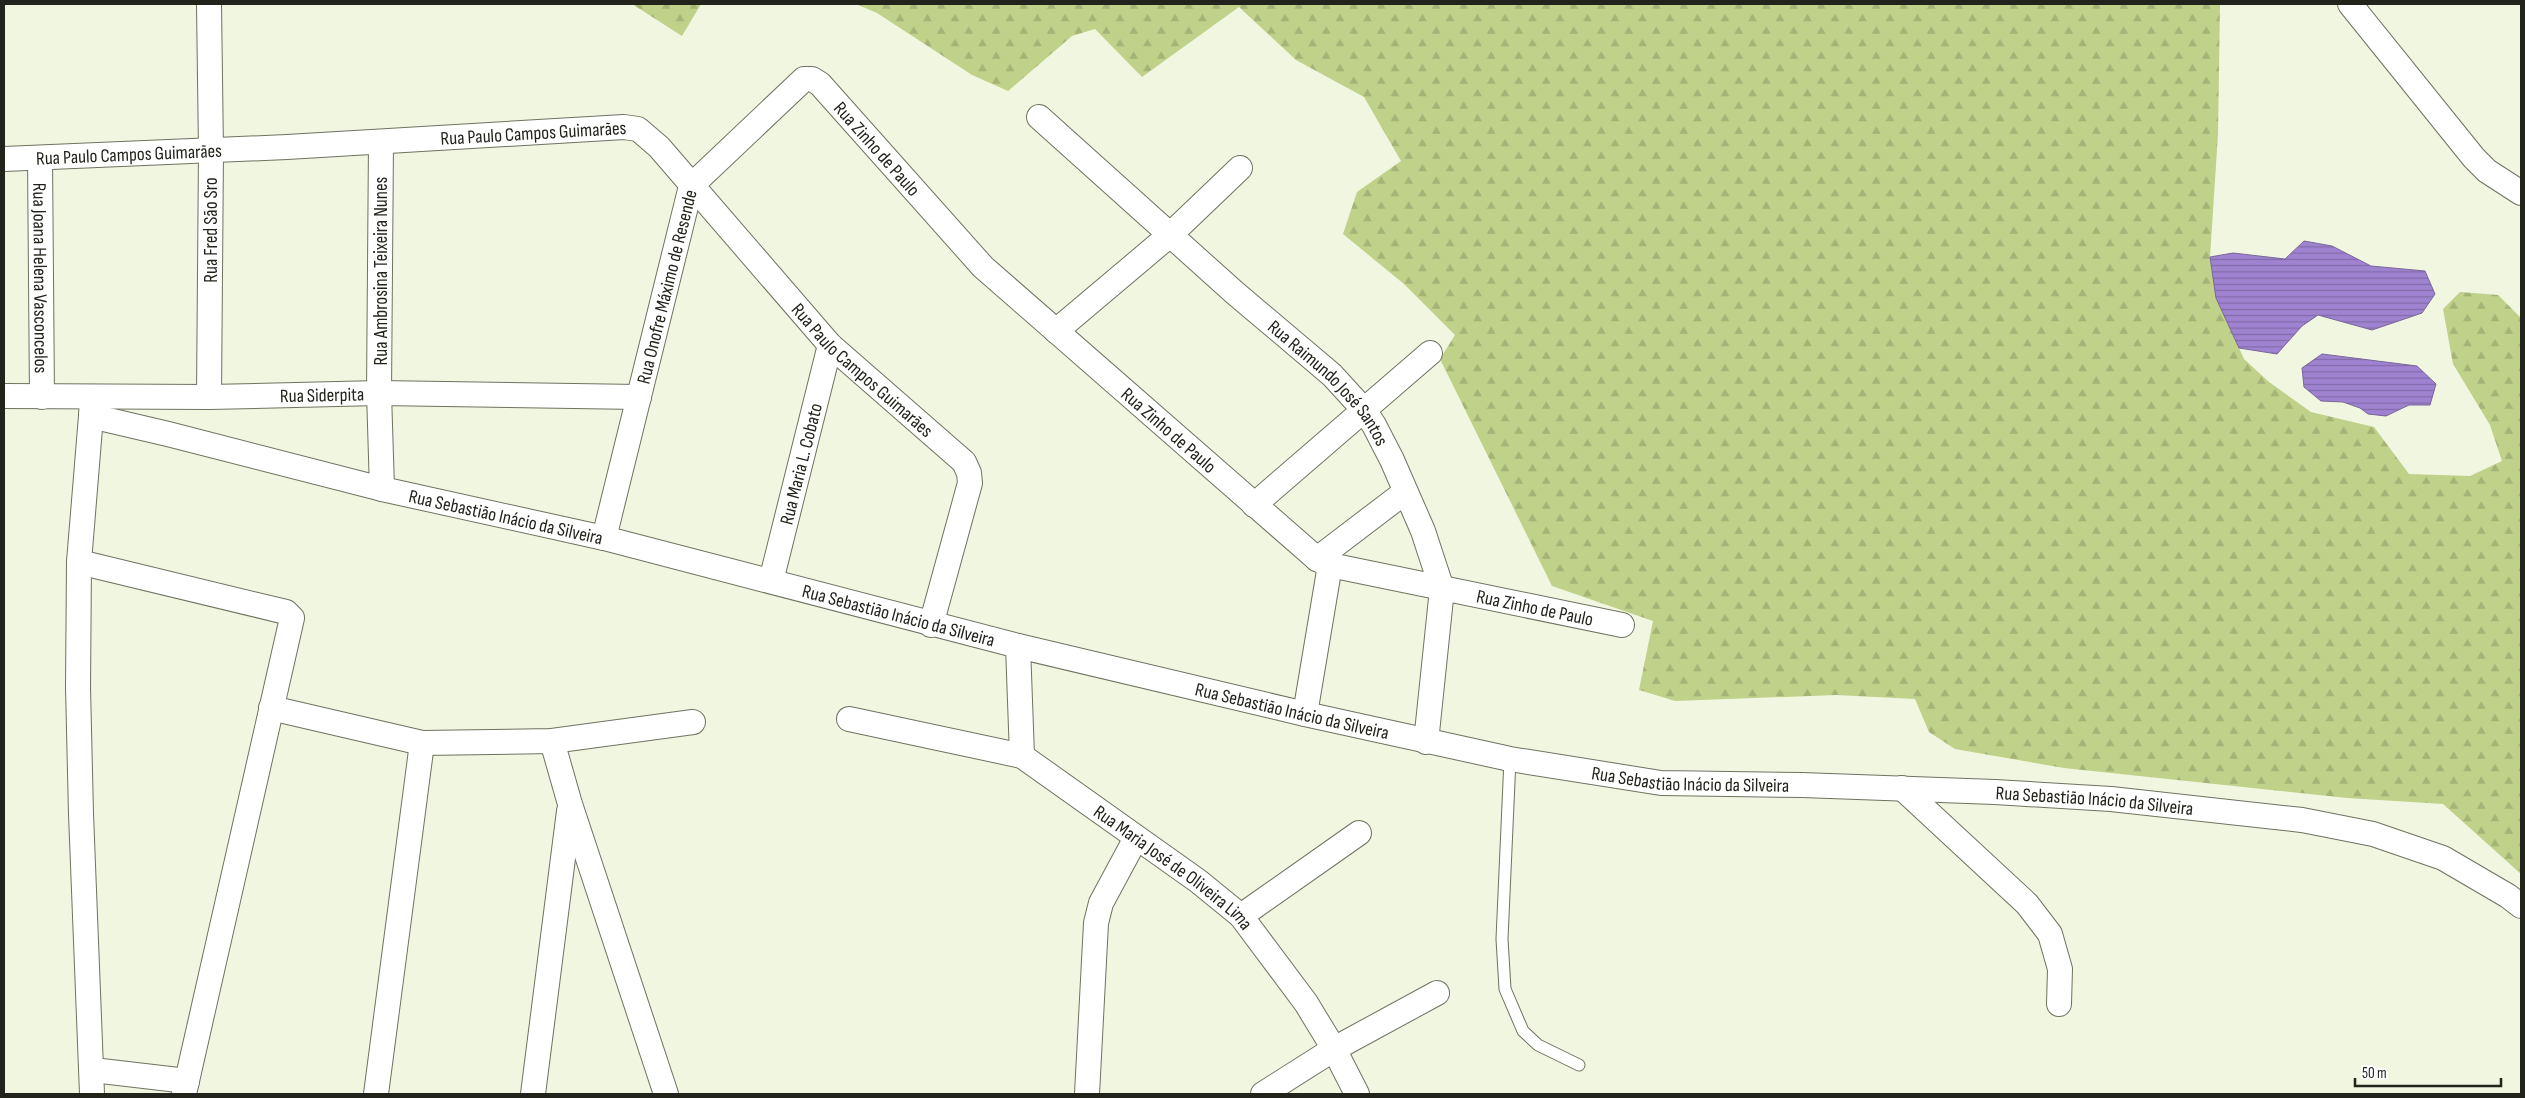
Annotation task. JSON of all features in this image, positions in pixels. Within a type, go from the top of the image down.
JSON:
[{"type":"street","name":"Rua Fred São Sro","points":[[209,4],[211,151],[209,396]]},
{"type":"street","points":[[2350,4],[2464,146],[2487,171],[2521,193]]},
{"type":"street","name":"Rua Onofre Máximo de Resende","points":[[604,538],[691,186],[804,79]]},
{"type":"street","name":"Rua Zinho de Paulo","points":[[804,79],[820,84],[983,267],[1254,505],[1324,562],[1442,589],[1622,625]]},
{"type":"street","name":"Rua Raimundo José Santos","points":[[1040,117],[1332,375],[1364,410],[1392,460],[1422,530],[1442,589],[1426,742]]},
{"type":"street","name":"Rua Paulo Campos Guimarães","points":[[4,159],[211,151],[624,127],[638,129],[659,147],[830,345],[964,462],[969,473],[970,483],[931,625]]},
{"type":"street","name":"Rua Ambrosina Teixeira Nunes","points":[[381,142],[379,393],[382,489]]},
{"type":"street","name":"Rua Joana Helena Vasconcelos","points":[[40,158],[42,397]]},
{"type":"street","points":[[1056,331],[1171,234],[1240,168]]},
{"type":"street","name":"Rua Maria L. Cobato","points":[[771,580],[830,345]]},
{"type":"street","points":[[1254,505],[1430,352]]},
{"type":"street","name":"Rua Siderpita","points":[[4,396],[42,397],[91,406],[209,396],[379,393],[639,397]]},
{"type":"street","points":[[91,406],[79,562],[78,687],[81,814],[93,1070],[92,1094]]},
{"type":"street","name":"Rua Sebastião Inácio da Silveira","points":[[91,406],[178,436],[382,489],[604,538],[771,580],[931,625],[1305,714],[1510,760],[1661,784],[1902,788],[2111,799],[2302,820],[2373,834],[2443,858],[2508,896],[2521,906]]},
{"type":"street","points":[[1305,714],[1324,562],[1405,492]]},
{"type":"street","points":[[79,562],[286,612],[292,618],[185,1088],[93,1070]]},
{"type":"street","points":[[850,719],[1022,756],[1018,646]]},
{"type":"street","points":[[271,708],[422,742],[552,741],[693,722]]},
{"type":"street","points":[[552,741],[570,804],[666,1094]]},
{"type":"street","points":[[376,1094],[422,742]]},
{"type":"street","name":"Rua Maria José de Oliveira Lima","points":[[1022,756],[1198,881],[1241,916],[1306,1003],[1334,1049],[1357,1094]]},
{"type":"street","points":[[1902,788],[2027,904],[2050,934],[2060,969],[2059,1004]]},
{"type":"street","points":[[533,1094],[570,804]]},
{"type":"street","points":[[1241,916],[1358,833]]},
{"type":"street","points":[[1087,1094],[1096,923],[1101,902],[1136,838]]},
{"type":"street","points":[[1264,1094],[1334,1049],[1436,993]]},
{"type":"lane","points":[[1510,760],[1502,939],[1505,989],[1523,1031],[1538,1045],[1579,1065]]},
{"type":"green space","points":[[632,4],[701,4],[682,36]]},
{"type":"green space","points":[[856,4],[2220,4],[2218,134],[2210,257],[2216,298],[2244,359],[2269,382],[2311,412],[2374,427],[2409,474],[2470,476],[2502,461],[2490,425],[2453,364],[2443,309],[2460,292],[2498,295],[2521,318],[2521,874],[2443,804],[2347,798],[2064,768],[1955,749],[1929,732],[1915,699],[1836,695],[1675,701],[1639,690],[1653,621],[1552,586],[1440,359],[1455,335],[1404,284],[1343,234],[1357,192],[1401,161],[1364,97],[1296,60],[1239,7],[1142,77],[1095,29],[1072,36],[1008,91],[972,75],[877,13]]},
{"type":"shaded area","points":[[2304,241],[2332,246],[2371,266],[2425,271],[2435,294],[2422,313],[2372,330],[2318,315],[2302,326],[2277,354],[2239,348],[2216,298],[2210,257],[2233,253],[2285,259]]},
{"type":"shaded area","points":[[2322,354],[2417,366],[2436,384],[2430,405],[2409,405],[2386,416],[2368,414],[2360,408],[2343,402],[2321,401],[2304,387],[2302,368]]}]
